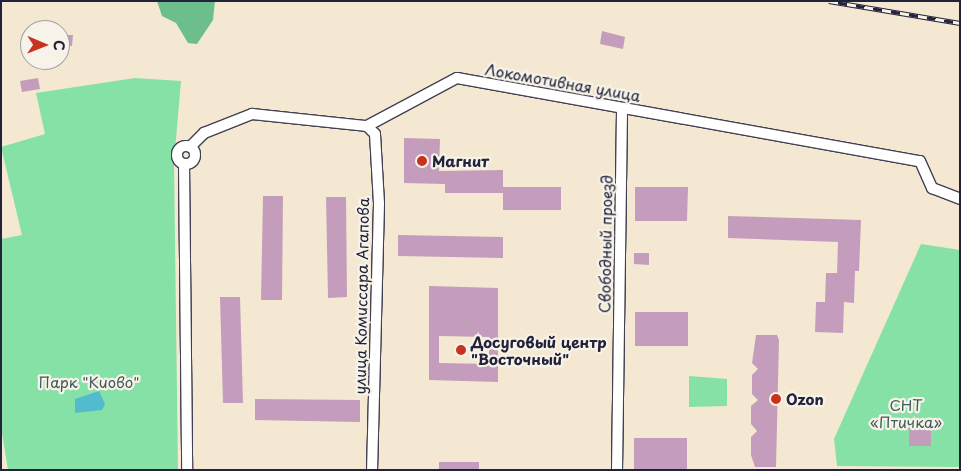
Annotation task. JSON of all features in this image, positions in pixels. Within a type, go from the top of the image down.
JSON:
[{"type":"street","name":"Локомотивная улица","points":[[367,126],[457,78],[920,161],[932,188],[960,199]]},
{"type":"street","name":"Свободный проезд","points":[[618,470],[622,108]]},
{"type":"street","points":[[187,470],[184,164],[178,153],[190,147],[204,133],[252,114],[367,126]]},
{"type":"street","name":"улица Комиссара Агапова","points":[[367,126],[375,134],[379,204],[372,470]]},
{"type":"green space","points":[[157,1],[215,1],[213,20],[197,44],[188,43],[176,23],[162,16]]},
{"type":"green space","name":"Парк \"Киово\"","points":[[135,78],[181,81],[174,162],[178,470],[8,470],[1,427],[1,239],[22,235],[1,147],[45,134],[36,93]]},
{"type":"green space","name":"СНТ «Птичка»","points":[[921,244],[960,250],[960,467],[837,466],[834,439]]},
{"type":"green space","points":[[689,376],[727,379],[727,406],[689,407]]},
{"type":"water","points":[[99,391],[105,404],[102,410],[75,413],[75,399]]},
{"type":"building","points":[[602,31],[625,37],[623,49],[600,44]]},
{"type":"building","points":[[70,35],[73,35],[72,46],[70,46]]},
{"type":"building","points":[[38,78],[40,89],[22,92],[20,81]]},
{"type":"building","points":[[404,138],[440,139],[439,171],[503,170],[503,187],[561,187],[561,210],[503,210],[503,193],[445,193],[445,184],[404,183]]},
{"type":"building","points":[[635,187],[688,187],[687,221],[635,221]]},
{"type":"building","points":[[263,196],[283,196],[282,300],[261,300]]},
{"type":"building","points":[[326,197],[346,197],[347,297],[328,298]]},
{"type":"building","points":[[728,216],[861,220],[859,271],[855,271],[854,303],[844,302],[843,333],[815,332],[816,302],[825,302],[826,273],[837,273],[838,242],[728,238]]},
{"type":"building","points":[[398,235],[503,237],[503,258],[398,256]]},
{"type":"building","points":[[634,253],[649,253],[649,265],[634,264]]},
{"type":"building","points":[[429,286],[498,288],[498,382],[429,380]],"holes":[[[439,336],[489,337],[489,364],[439,363]]]},
{"type":"building","points":[[220,297],[240,297],[243,403],[223,403]]},
{"type":"building","points":[[635,312],[688,312],[688,346],[635,346]]},
{"type":"building","points":[[756,335],[777,335],[779,340],[776,467],[755,467],[751,455],[751,437],[757,431],[751,424],[751,406],[758,400],[752,394],[752,375],[758,369],[752,363]]},
{"type":"building","points":[[255,399],[360,400],[360,422],[255,420]]},
{"type":"building","points":[[909,427],[931,427],[931,446],[909,446]]},
{"type":"building","points":[[634,438],[687,438],[687,470],[634,470]]},
{"type":"building","points":[[439,462],[479,462],[479,470],[439,470]]},
{"type":"railway","points":[[829,1],[960,23]]},
{"type":"place","name":"Магнит","points":[[422,161]]},
{"type":"place","name":"Досуговый центр \"Восточный\"","points":[[461,350]]},
{"type":"place","name":"Ozon","points":[[776,399]]}]
